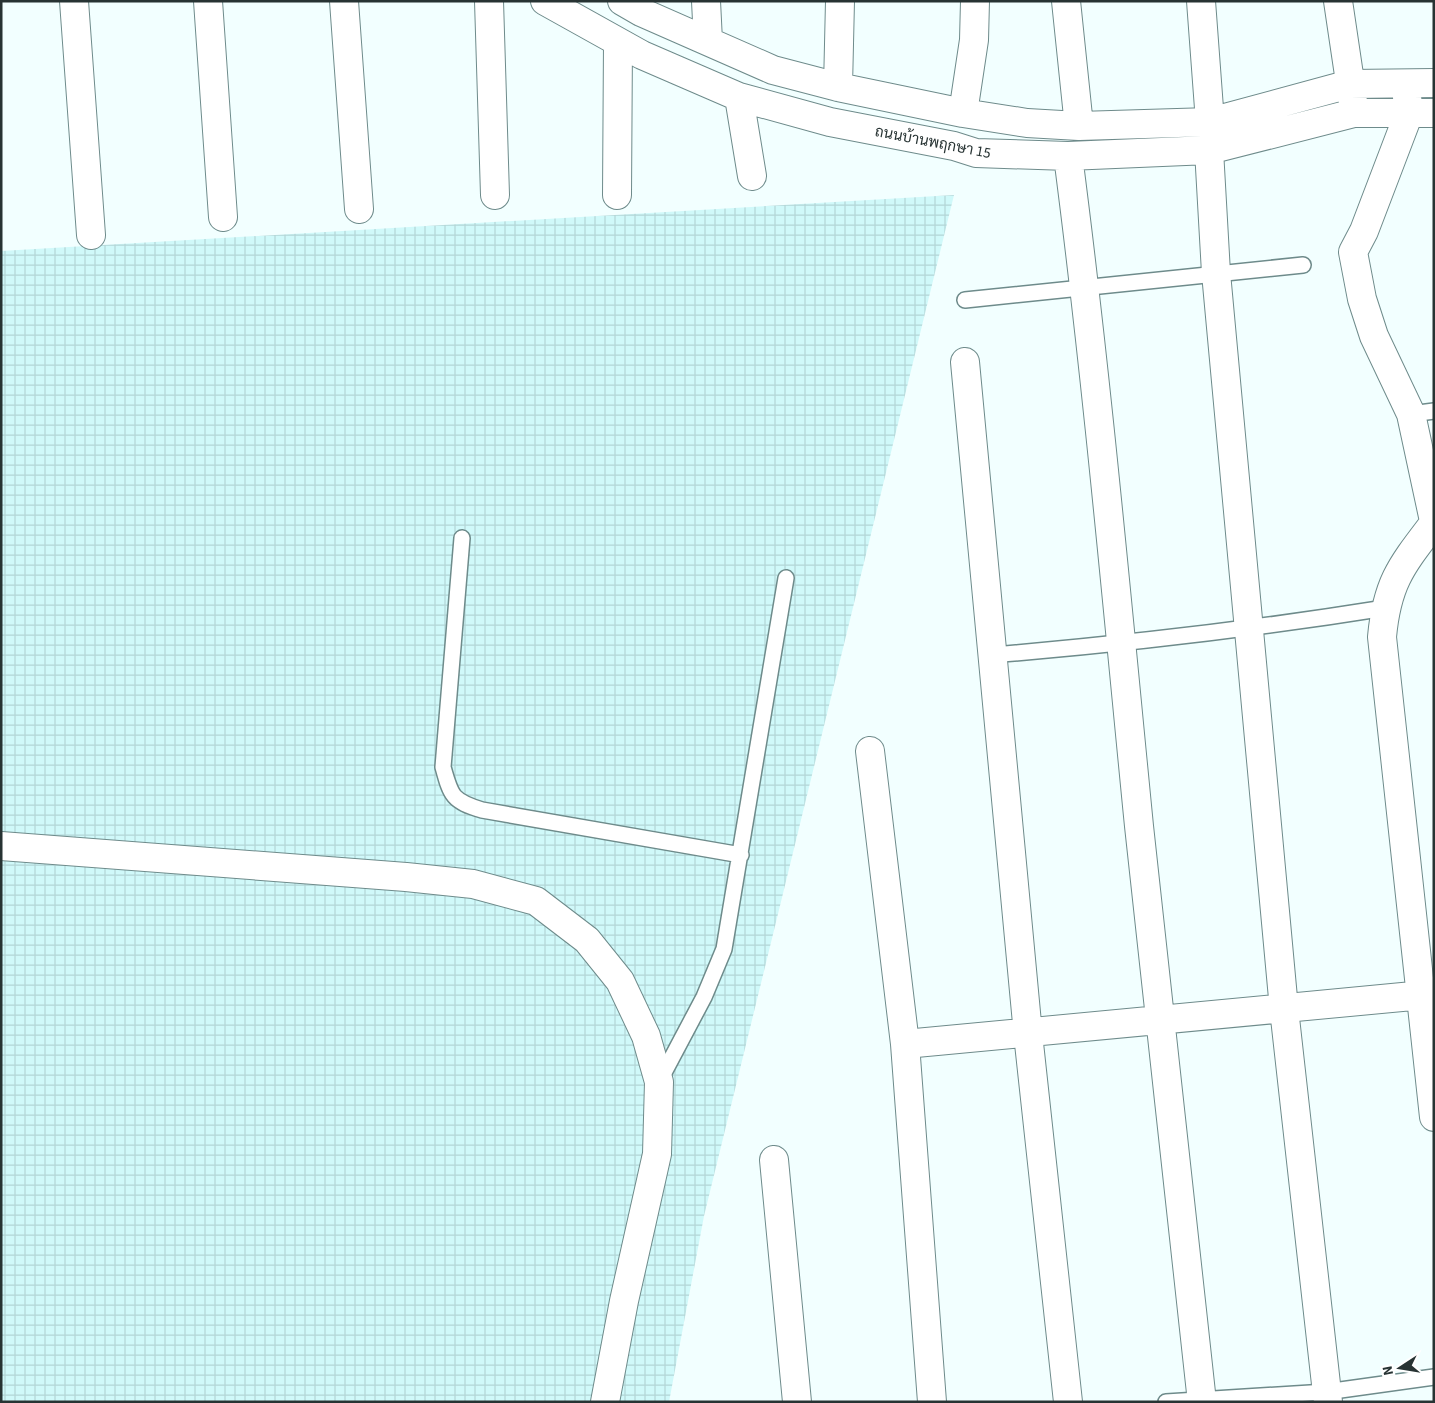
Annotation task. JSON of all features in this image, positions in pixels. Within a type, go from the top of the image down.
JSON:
[{"type":"street","points":[[74,1],[90,235]]},
{"type":"street","points":[[208,1],[223,217]]},
{"type":"street","points":[[344,1],[359,209]]},
{"type":"street","points":[[489,1],[495,196]]},
{"type":"street","name":"ถนนบ้านพฤกษา 15","points":[[545,1],[618,42],[739,97],[792,110],[830,122],[954,146],[976,153],[1068,156],[1209,150],[1354,113],[1421,113]]},
{"type":"street","points":[[622,1],[708,42],[773,70],[838,87],[963,113],[1027,123],[1079,126],[1210,122],[1350,84],[1434,83]]},
{"type":"street","points":[[706,1],[708,42]]},
{"type":"street","points":[[838,87],[840,1]]},
{"type":"street","points":[[963,113],[974,40],[975,1]]},
{"type":"street","points":[[1066,1],[1079,126]]},
{"type":"street","points":[[1201,1],[1210,122]]},
{"type":"street","points":[[1338,1],[1354,113]]},
{"type":"street","points":[[617,195],[618,42]]},
{"type":"street","points":[[792,110],[802,77]]},
{"type":"street","points":[[1405,83],[1421,113],[1353,252],[1362,299],[1374,336],[1422,412],[1434,522],[1398,571],[1385,608],[1382,636],[1427,994],[1434,1117]]},
{"type":"street","points":[[739,97],[752,176]]},
{"type":"street","points":[[1209,150],[1216,273],[1284,1009],[1327,1397]]},
{"type":"street","points":[[1068,156],[1085,287],[1159,1021],[1202,1401]]},
{"type":"street","points":[[965,362],[1028,1034],[1068,1402]]},
{"type":"street","points":[[870,751],[905,1044],[932,1402]]},
{"type":"street","points":[[1,846],[406,877],[473,884],[536,902],[586,940],[620,981],[646,1036],[659,1082],[656,1154],[624,1301],[605,1402]]},
{"type":"street","points":[[905,1044],[1028,1034],[1427,994]]},
{"type":"street","points":[[774,1160],[797,1402]]},
{"type":"lane","points":[[965,300],[1303,265]]},
{"type":"lane","points":[[462,538],[443,767],[449,790],[462,804],[482,810],[741,855]]},
{"type":"lane","points":[[659,1082],[704,997],[724,949],[786,578]]},
{"type":"lane","points":[[992,654],[1121,644],[1249,629],[1385,608]]},
{"type":"lane","points":[[1166,1402],[1327,1397],[1434,1378]]},
{"type":"shaded area","points":[[954,195],[704,1216],[669,1402],[1,1402],[1,251]]}]
